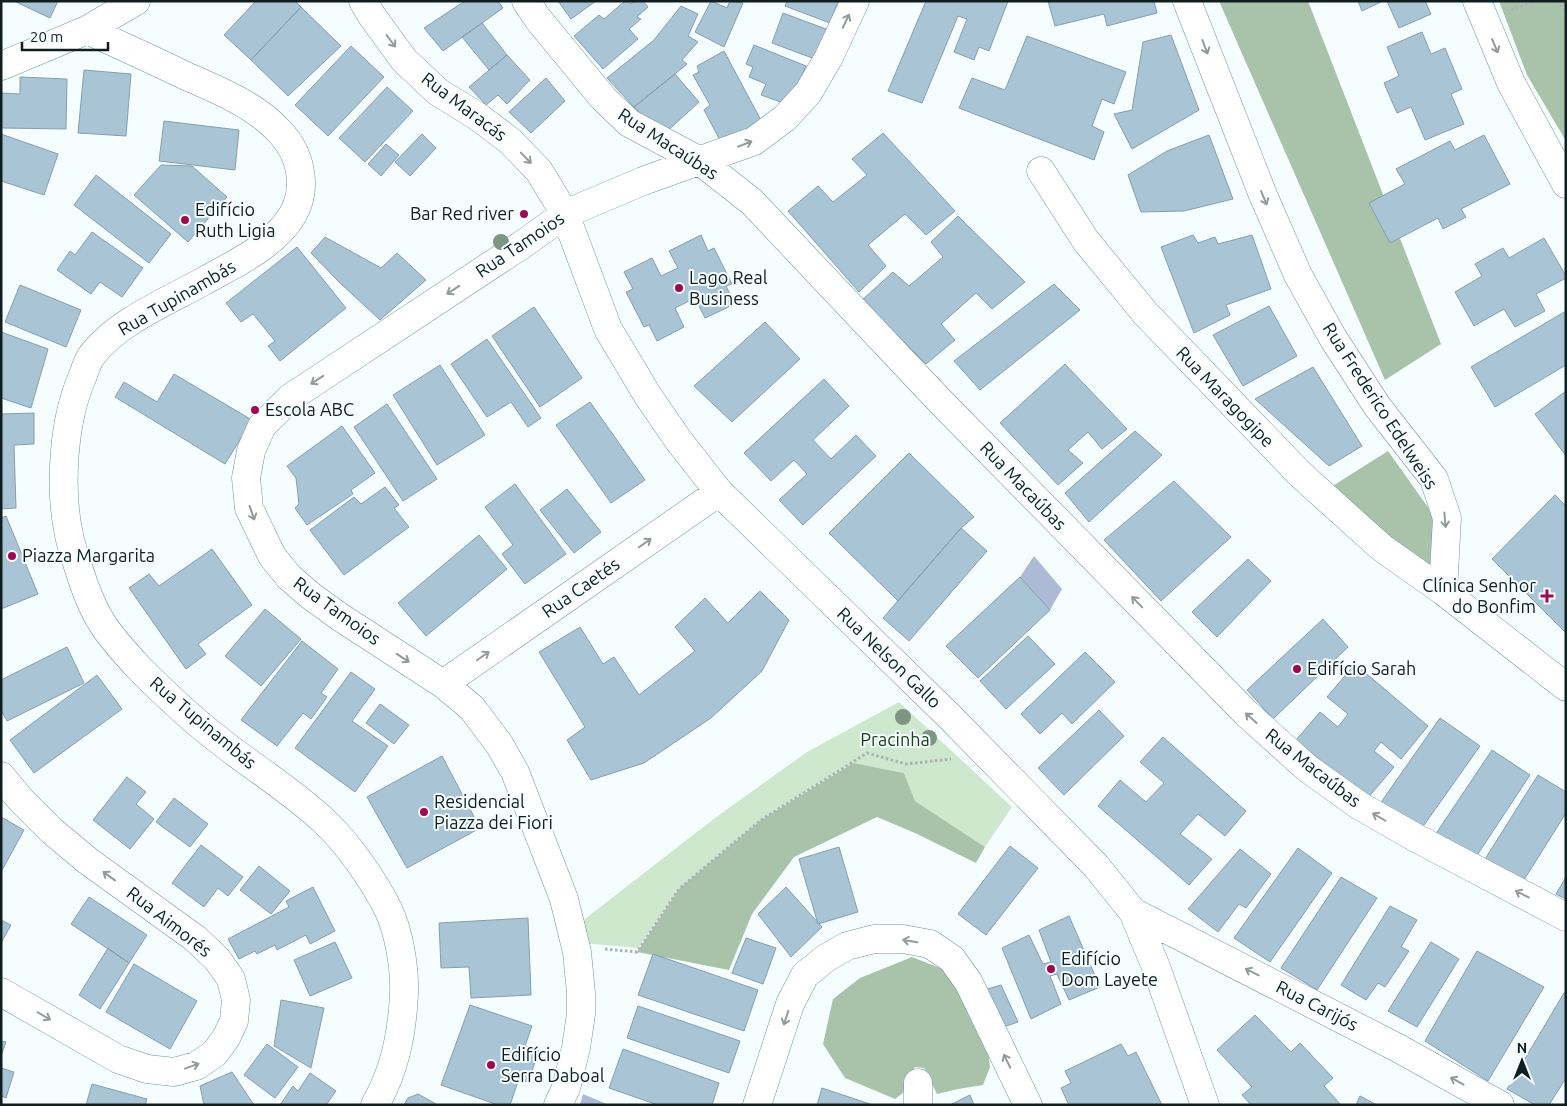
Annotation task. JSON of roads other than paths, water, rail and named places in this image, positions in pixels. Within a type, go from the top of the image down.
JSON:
[{"type":"street","points":[[1,66],[87,30],[136,1]]},
{"type":"street","name":"Rua Maracás","points":[[363,1],[404,60],[438,92],[477,116],[510,141],[539,171],[565,214]]},
{"type":"street","name":"Rua Macaúbas","points":[[526,1],[538,19],[603,98],[629,123],[700,161],[752,202],[939,400],[1205,672],[1247,714],[1294,756],[1360,806],[1434,848],[1566,917]]},
{"type":"street","name":"Rua Tamoios","points":[[558,1105],[566,1088],[576,1048],[581,1014],[577,952],[564,899],[515,772],[499,744],[472,708],[443,684],[340,617],[289,577],[272,556],[249,508],[246,478],[251,451],[262,426],[290,398],[523,244],[565,214],[643,181],[754,141],[785,118],[812,86],[829,57],[855,1]]},
{"type":"street","name":"Rua Frederico Edelweiss","points":[[1187,1],[1263,194],[1298,275],[1333,338],[1377,406],[1434,479],[1447,518],[1443,591]]},
{"type":"street","points":[[1477,1],[1511,83],[1566,184]]},
{"type":"street","points":[[1,51],[14,50],[87,30]]},
{"type":"street","name":"Rua Tupinambás","points":[[87,30],[212,87],[252,109],[280,132],[297,157],[302,180],[299,202],[288,222],[273,238],[245,258],[118,329],[90,358],[74,396],[67,433],[64,484],[69,534],[82,580],[101,622],[127,655],[169,699],[219,741],[287,791],[325,822],[350,850],[389,911],[399,944],[404,978],[403,1019],[397,1054],[386,1086],[375,1105]]},
{"type":"street","name":"Rua Maragogipe","points":[[1041,171],[1086,241],[1146,314],[1212,384],[1301,475],[1382,548],[1443,591]]},
{"type":"street","name":"Rua Nelson Gallo","points":[[565,214],[608,329],[648,396],[679,441],[720,492],[949,716],[1096,866],[1133,912],[1156,967],[1206,1105]]},
{"type":"street","name":"Rua Caetés","points":[[443,684],[720,492]]},
{"type":"street","points":[[1443,591],[1566,686]]},
{"type":"street","name":"Rua Aimorés","points":[[1,776],[20,799],[52,831],[88,861],[196,939],[217,959],[231,979],[236,1000],[234,1021],[226,1038],[214,1054],[196,1066],[174,1072],[148,1069],[118,1059],[1,992]]},
{"type":"street","name":"Rua Carijós","points":[[1133,912],[1398,1048],[1500,1105]]},
{"type":"street","points":[[757,1105],[790,1004],[805,975],[826,958],[847,946],[874,939],[903,939],[930,944],[952,959],[969,982],[1028,1105]]},
{"type":"water","points":[[1034,556],[1062,589],[1050,610],[1020,577]]},
{"type":"water","points":[[583,1094],[609,1105],[580,1105]]},
{"type":"place","name":"Bar Red river","points":[[524,214]]},
{"type":"place","name":"Edifício Ruth Ligia","points":[[185,220]]},
{"type":"place","name":"Lago Real Business","points":[[679,288]]},
{"type":"place","name":"Escola ABC","points":[[255,410]]},
{"type":"place","name":"Piazza Margarita","points":[[12,556]]},
{"type":"place","name":"Clínica Senhor do Bonfim","points":[[1547,596]]},
{"type":"place","name":"Edifício Sarah","points":[[1297,669]]},
{"type":"place","name":"Residencial Piazza dei Fiori","points":[[424,812]]},
{"type":"place","name":"Edifício Dom Layete","points":[[1051,969]]},
{"type":"place","name":"Edifício Serra Daboal","points":[[491,1065]]},
{"type":"park label","name":"Pracinha","points":[[895,740]]}]
